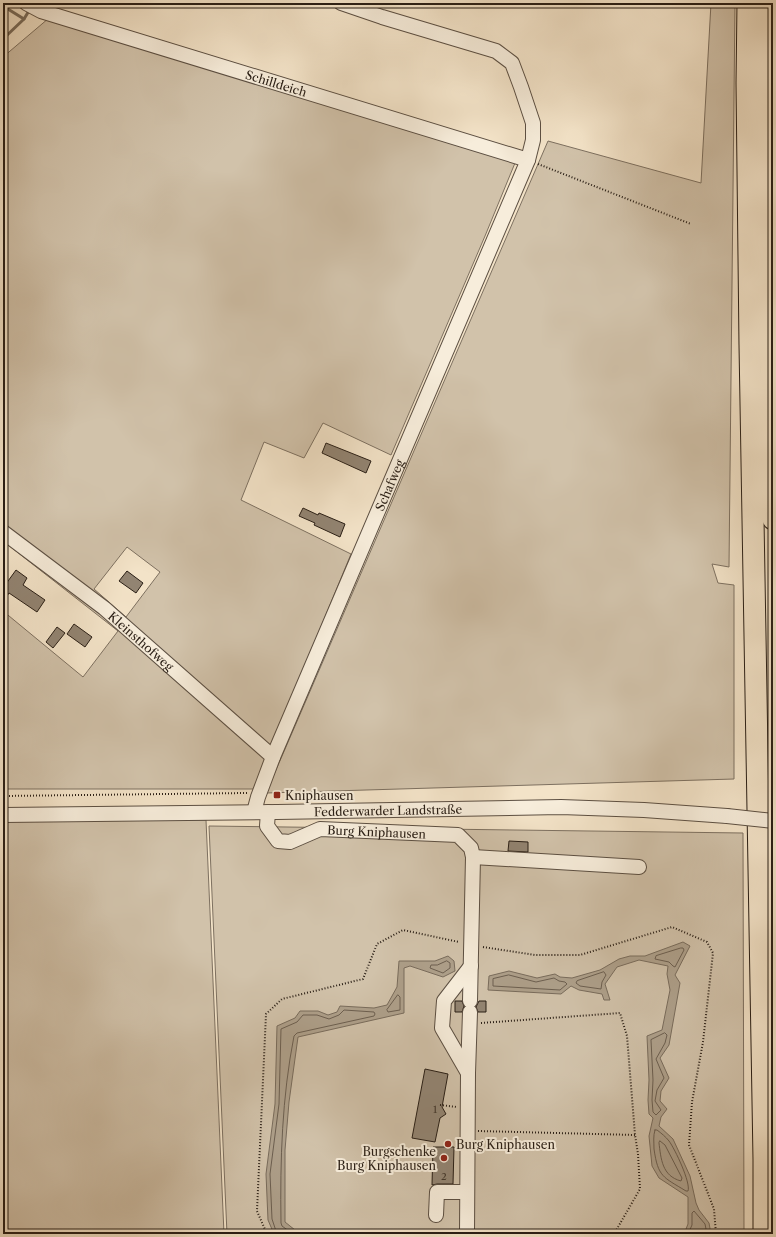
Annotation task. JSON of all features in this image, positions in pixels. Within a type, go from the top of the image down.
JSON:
[{"type":"highway","points":[[748,3],[747,83],[750,353],[764,1151],[764,1234]]},
{"type":"highway","points":[[767,3],[766,81],[773,519]]},
{"type":"street","name":"Schilldeich","points":[[26,3],[41,11],[528,160]]},
{"type":"street","name":"Schafweg","points":[[261,812],[258,797],[273,757],[528,160],[533,140],[533,123],[512,63],[496,51],[382,18],[341,3]]},
{"type":"street","name":"Kleinsthofweg","points":[[3,532],[104,608],[273,757]]},
{"type":"street","name":"Fedderwarder Landstraße","points":[[3,815],[561,806],[644,810],[773,821]]},
{"type":"street","name":"Burg Kniphausen","points":[[261,812],[267,826],[278,841],[290,842],[320,829],[458,835],[471,848],[473,857]]},
{"type":"street","points":[[467,1234],[468,1073],[473,857],[639,867]]},
{"type":"street","points":[[468,1073],[442,1028],[444,1001],[471,966]]},
{"type":"street","points":[[436,1215],[437,1192],[467,1192]]},
{"type":"path","points":[[528,160],[691,224]]},
{"type":"path","points":[[3,796],[250,793],[258,797]]},
{"type":"path","points":[[267,1234],[257,1211],[266,1014],[282,999],[363,979],[377,944],[403,930],[471,945],[535,955],[580,955],[672,927],[707,942],[713,953],[703,1042],[692,1102],[689,1145],[714,1209],[716,1234]]},
{"type":"path","points":[[470,1012],[620,1013],[627,1036],[640,1188],[614,1234]]},
{"type":"path","points":[[440,1105],[468,1108]]},
{"type":"path","points":[[468,1130],[635,1136]]},
{"type":"shaded area","points":[[711,3],[735,3],[729,567],[712,564],[718,583],[734,585],[734,779],[266,793],[548,141],[701,183]]},
{"type":"shaded area","points":[[49,18],[343,108],[515,163],[391,455],[323,423],[304,458],[264,442],[241,500],[351,554],[254,789],[3,789],[3,611],[83,677],[118,631],[3,541],[3,57]],"holes":[[[127,547],[160,572],[126,617],[94,589]]]},
{"type":"shaded area","points":[[3,820],[206,820],[224,1234],[3,1234]]},
{"type":"shaded area","points":[[209,826],[743,833],[744,1234],[227,1234]]},
{"type":"water","points":[[683,942],[690,946],[675,975],[680,983],[669,1045],[660,1058],[669,1078],[661,1091],[660,1101],[667,1109],[661,1117],[659,1126],[673,1139],[690,1176],[696,1203],[699,1210],[709,1223],[711,1234],[684,1234],[688,1224],[688,1197],[659,1178],[652,1166],[649,1136],[653,1118],[649,1114],[647,1036],[662,1030],[670,990],[667,974],[668,966],[639,960],[617,967],[605,984],[610,1000],[604,1000],[602,994],[579,990],[571,986],[561,994],[488,990],[489,976],[509,971],[537,978],[555,974],[560,977],[572,978],[600,970],[619,959],[630,956],[645,956]]},
{"type":"water","points":[[448,956],[454,961],[455,971],[443,977],[410,966],[404,968],[404,1013],[298,1037],[289,1102],[285,1150],[285,1222],[295,1230],[297,1234],[274,1234],[268,1220],[266,1174],[275,1104],[277,1026],[295,1018],[300,1011],[318,1011],[328,1015],[337,1012],[340,1006],[374,1008],[387,1005],[397,987],[399,961],[435,961]]},
{"type":"building","points":[[326,443],[371,461],[366,473],[322,453]]},
{"type":"building","points":[[303,508],[318,515],[319,513],[345,524],[340,537],[299,516]]},
{"type":"building","points":[[16,570],[27,578],[23,585],[45,600],[37,612],[9,593],[3,602],[3,588]]},
{"type":"building","points":[[127,571],[143,583],[136,593],[119,581]]},
{"type":"building","points":[[74,624],[92,637],[85,647],[67,634]]},
{"type":"building","points":[[57,627],[65,633],[53,648],[46,642]]},
{"type":"building","points":[[509,841],[528,842],[528,852],[508,851]]},
{"type":"building","points":[[455,1001],[462,1001],[464,1006],[462,1012],[455,1012]]},
{"type":"building","points":[[479,1001],[486,1001],[486,1012],[478,1012],[476,1007]]},
{"type":"building","points":[[425,1069],[448,1074],[442,1107],[446,1114],[440,1118],[435,1142],[412,1138]]},
{"type":"building","points":[[433,1147],[454,1147],[453,1184],[432,1185]]},
{"type":"waterway","points":[[3,6],[24,19]]},
{"type":"waterway","points":[[3,39],[24,19],[30,9]]},
{"type":"place","name":"Kniphausen","points":[[277,795]]},
{"type":"place","name":"Burg Kniphausen","points":[[448,1144]]},
{"type":"place","name":"Burgschenke Burg Kniphausen","points":[[444,1158]]}]
